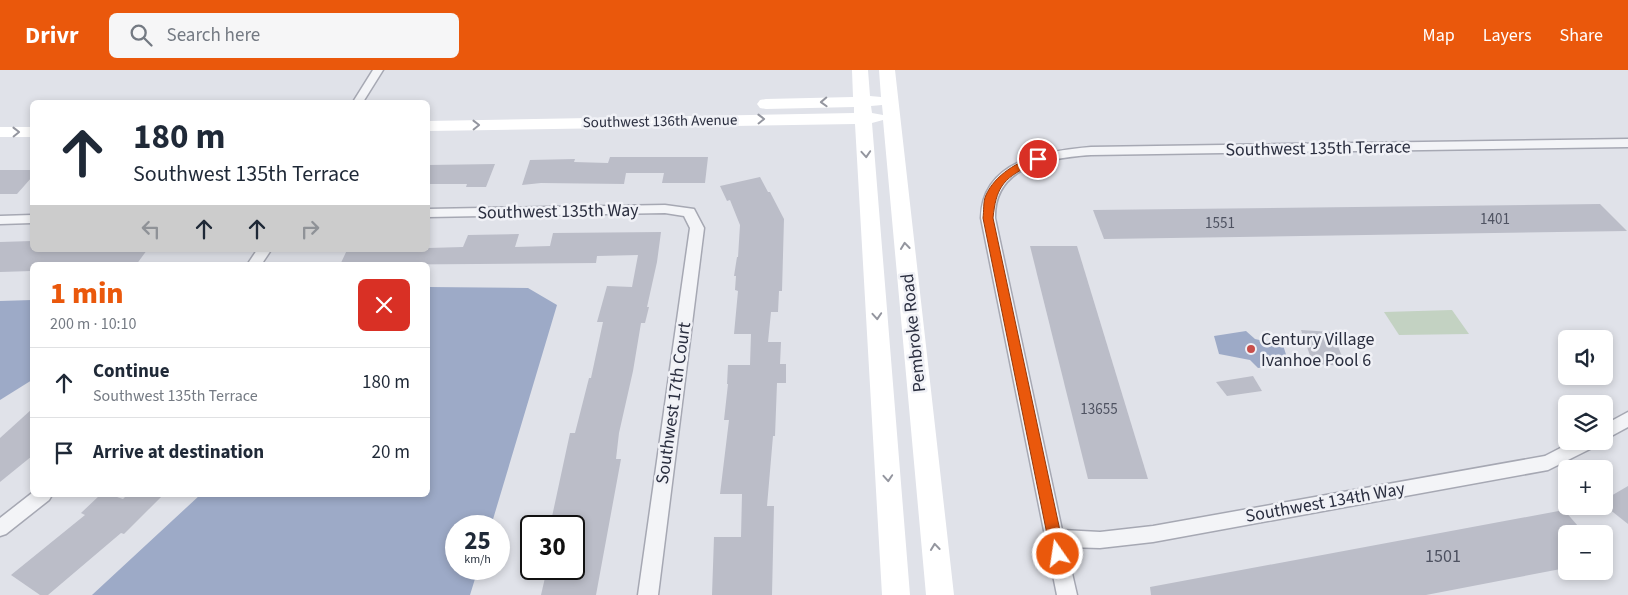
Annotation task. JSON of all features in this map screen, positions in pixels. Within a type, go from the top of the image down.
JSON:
[{"type":"main road","name":"Pembroke Road","points":[[860,70],[896,595]]},
{"type":"main road","name":"Pembroke Road","points":[[887,70],[940,595]]},
{"type":"main road","name":"Southwest 136th Avenue","points":[[430,126],[891,109]]},
{"type":"main road","name":"Southwest 136th Avenue","points":[[430,112],[862,110]]},
{"type":"main road","points":[[0,118],[30,117]]},
{"type":"main road","points":[[0,132],[30,132]]},
{"type":"street","points":[[359,100],[378,70]]},
{"type":"street","name":"Southwest 135th Terrace","points":[[1054,538],[988,218],[990,196],[1004,177],[1011,172],[1038,159],[1071,152],[1091,151],[1628,142]]},
{"type":"street","name":"Southwest 135th Way","points":[[430,213],[665,209],[689,212]]},
{"type":"street","name":"Southwest 17th Court","points":[[648,595],[697,228],[689,212]]},
{"type":"street","points":[[0,220],[30,220]]},
{"type":"street","points":[[1613,428],[1628,419]]},
{"type":"street","name":"Southwest 134th Way","points":[[1054,538],[1100,540],[1153,534],[1192,525],[1548,463],[1573,450]]},
{"type":"street","points":[[0,528],[40,497]]},
{"type":"street","points":[[1054,538],[1067,595]]},
{"type":"green space","points":[[1452,310],[1469,334],[1399,335],[1384,312]]},
{"type":"water","points":[[430,287],[528,288],[557,305],[494,515],[445,515],[445,580],[475,580],[470,595],[92,595],[198,497],[430,497]]},
{"type":"water","points":[[30,300],[30,381],[0,400],[0,301]]},
{"type":"water","name":"Century Village Ivanhoe Pool 6","points":[[1246,331],[1255,339],[1283,345],[1289,364],[1258,368],[1250,360],[1219,354],[1214,336]]},
{"type":"building","points":[[610,157],[708,157],[705,183],[662,183],[664,173],[626,173],[624,184],[541,183],[522,185],[530,160],[575,159],[574,162],[608,163]]},
{"type":"building","points":[[495,164],[486,187],[466,187],[467,184],[430,184],[430,165]]},
{"type":"building","points":[[0,170],[30,170],[30,179],[17,194],[0,194]]},
{"type":"building","points":[[760,177],[784,219],[782,291],[779,291],[778,312],[771,312],[768,342],[781,342],[780,364],[786,364],[786,383],[777,383],[775,436],[773,436],[767,506],[774,506],[772,595],[712,595],[714,537],[741,537],[742,494],[720,494],[729,420],[724,420],[728,365],[750,365],[751,334],[734,334],[738,291],[735,290],[736,276],[734,276],[738,257],[740,225],[730,200],[727,201],[720,186]]},
{"type":"building","points":[[1600,204],[1627,231],[1104,239],[1093,210]]},
{"type":"building","points":[[661,232],[657,262],[647,307],[649,307],[645,323],[641,323],[633,371],[619,433],[616,459],[621,459],[596,595],[541,595],[544,580],[585,580],[585,515],[552,515],[570,433],[575,433],[589,378],[591,378],[603,322],[597,322],[607,286],[632,287],[638,255],[597,256],[596,263],[430,264],[430,262],[341,262],[346,252],[430,252],[430,248],[463,247],[468,235],[519,234],[515,247],[550,246],[553,233]]},
{"type":"building","points":[[30,241],[30,252],[146,252],[138,262],[30,262],[30,271],[0,272],[0,242]]},
{"type":"building","points":[[1030,246],[1077,246],[1148,479],[1088,479]]},
{"type":"building","points":[[1301,330],[1332,332],[1346,366],[1313,364]]},
{"type":"building","points":[[1253,376],[1262,391],[1227,396],[1216,382]]},
{"type":"building","points":[[30,411],[30,458],[0,482],[0,438]]},
{"type":"building","points":[[1628,486],[1628,524],[1613,512],[1613,495]]},
{"type":"building","points":[[98,497],[117,497],[123,499],[125,497],[161,497],[124,534],[121,533],[48,595],[40,595],[11,575],[85,515],[81,513]]},
{"type":"building","points":[[1558,511],[1558,515],[1568,515],[1577,525],[1558,525],[1558,570],[1426,595],[1151,595],[1150,587]]},
{"type":"place","name":"Century Village Ivanhoe Pool 6","points":[[1251,349]]},
{"type":"route","points":[[1038,159],[1025,164],[1004,177],[990,196],[988,218],[1058,554]]}]
